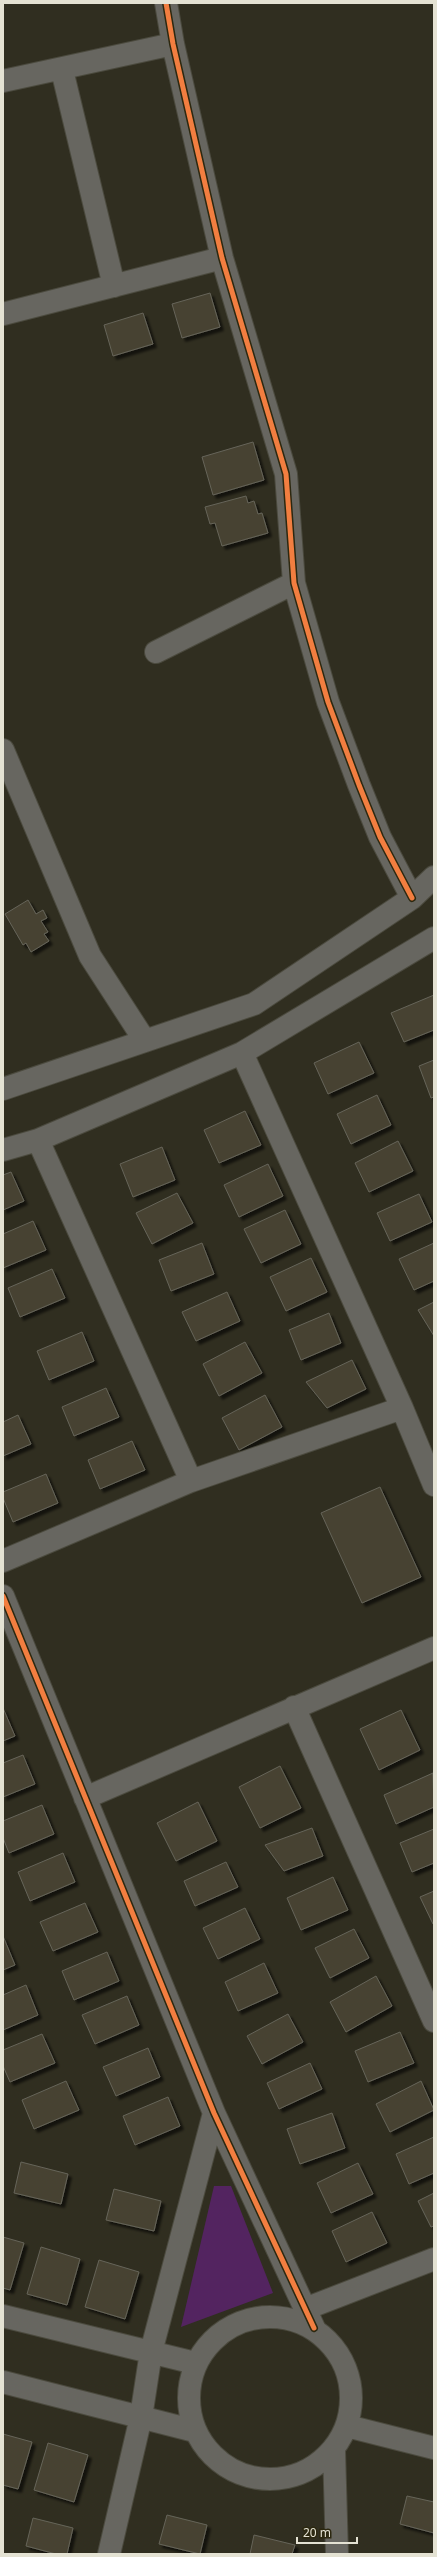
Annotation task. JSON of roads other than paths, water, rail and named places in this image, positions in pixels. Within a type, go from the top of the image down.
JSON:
[{"type":"street","points":[[166,3],[173,44],[222,258],[286,474],[294,583],[328,702],[380,837],[412,898]]},
{"type":"street","points":[[3,81],[62,70],[173,44]]},
{"type":"street","points":[[62,70],[114,286]]},
{"type":"street","points":[[3,314],[222,258]]},
{"type":"street","points":[[156,652],[294,583]]},
{"type":"street","points":[[3,750],[90,956],[145,1041]]},
{"type":"street","points":[[3,1089],[254,1004],[412,898],[434,877]]},
{"type":"street","points":[[3,1150],[38,1140],[242,1053],[434,938]]},
{"type":"street","points":[[242,1053],[402,1408],[434,1485]]},
{"type":"street","points":[[38,1140],[190,1481]]},
{"type":"street","points":[[3,1561],[190,1481],[402,1408]]},
{"type":"street","points":[[3,1596],[214,2113],[314,2328]]},
{"type":"street","points":[[85,1798],[434,1648]]},
{"type":"street","points":[[294,1707],[434,2021]]},
{"type":"street","points":[[109,2554],[142,2417],[151,2352],[214,2113]]},
{"type":"street","points":[[305,2309],[434,2259]]},
{"type":"street","points":[[3,2316],[195,2363]]},
{"type":"street","points":[[260,2316],[288,2318],[314,2328],[335,2347],[348,2371],[352,2399],[348,2426],[334,2450],[313,2468],[306,2471],[287,2478],[259,2479],[232,2471],[210,2454],[195,2431],[188,2397],[195,2363],[211,2340],[234,2324],[260,2316]]},
{"type":"street","points":[[3,2382],[195,2431]]},
{"type":"street","points":[[348,2426],[434,2448]]},
{"type":"street","points":[[334,2450],[337,2554]]}]
